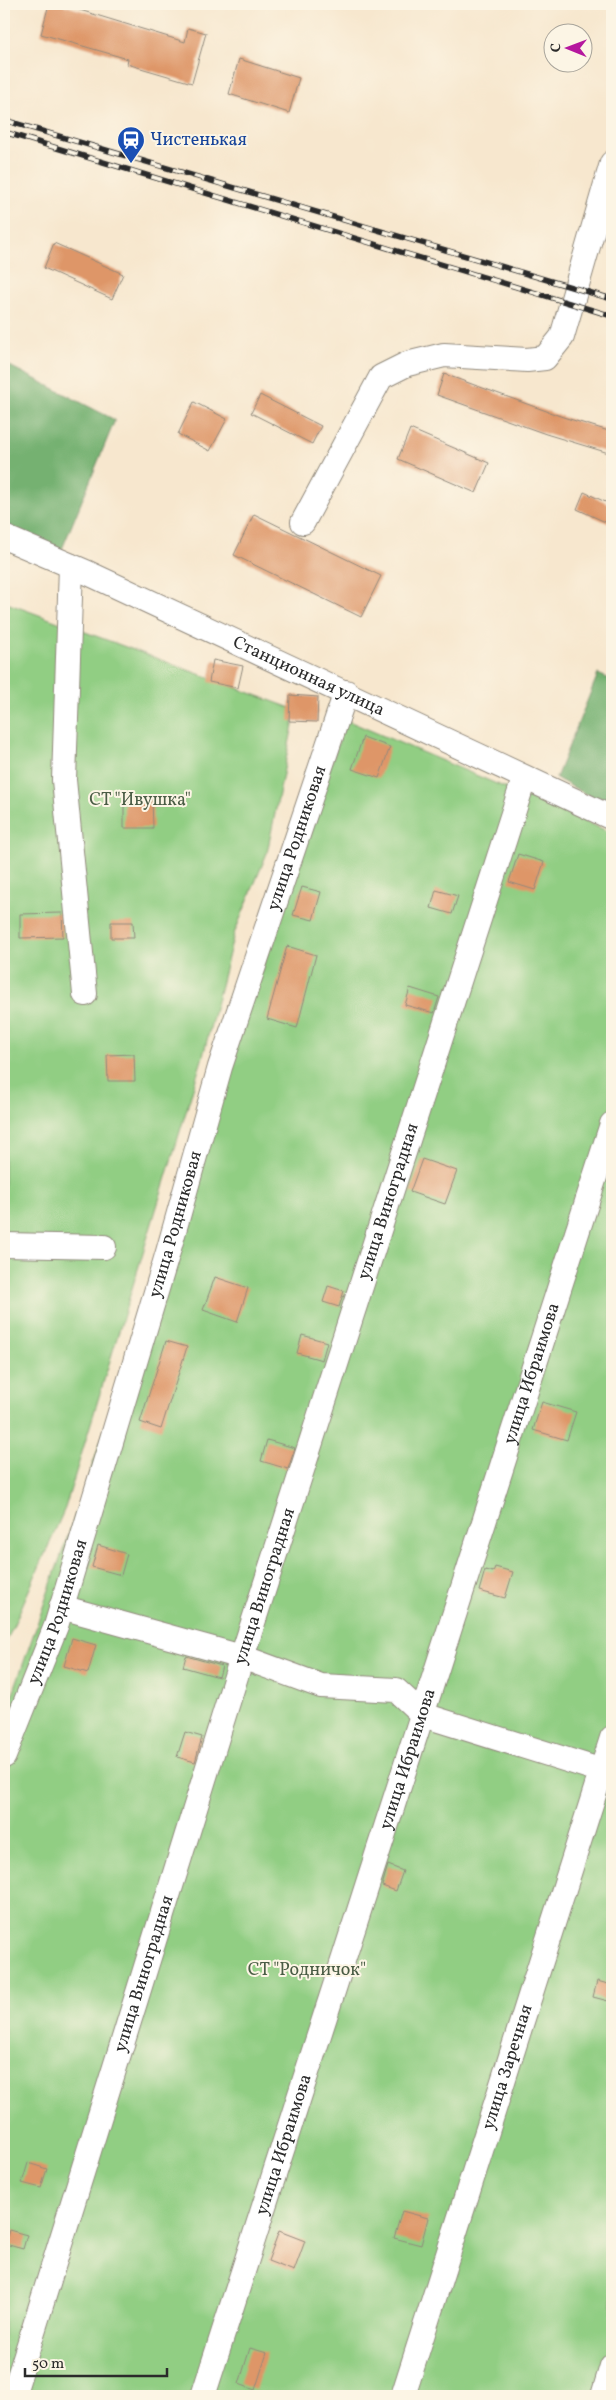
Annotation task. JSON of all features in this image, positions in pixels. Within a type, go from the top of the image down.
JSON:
[{"type":"street","points":[[303,522],[381,377],[407,364],[444,355],[528,360],[545,358],[562,337],[612,163]]},
{"type":"street","name":"Станционная улица","points":[[4,537],[346,692],[524,779],[612,818]]},
{"type":"street","points":[[71,566],[64,780],[85,994]]},
{"type":"street","name":"улица Родниковая","points":[[4,1756],[56,1626],[168,1252],[220,1067],[346,692]]},
{"type":"street","name":"улица Виноградная","points":[[14,2396],[242,1657],[524,779]]},
{"type":"street","name":"улица Ибраимова","points":[[203,2396],[612,1124]]},
{"type":"street","points":[[4,1245],[104,1247]]},
{"type":"street","points":[[61,1607],[242,1657],[321,1686],[396,1690],[423,1715],[607,1773]]},
{"type":"street","name":"улица Заречная","points":[[403,2396],[607,1773],[612,1738]]},
{"type":"street","points":[[603,2396],[612,2366]]},
{"type":"green space","points":[[4,363],[115,420],[60,554],[4,530]]},
{"type":"green space","name":"СТ \"Ивушка\"","points":[[4,602],[296,710],[267,853],[234,934],[203,1056],[65,1508],[4,1647]]},
{"type":"green space","points":[[598,674],[612,680],[612,808],[556,778]]},
{"type":"green space","name":"СТ \"Родничок\"","points":[[346,720],[612,833],[612,2396],[4,2396],[4,1719],[153,1291]]},
{"type":"building","points":[[49,4],[60,4],[185,42],[188,28],[206,33],[192,83],[127,64],[128,59],[41,34]]},
{"type":"building","points":[[239,59],[299,78],[289,113],[229,94]]},
{"type":"building","points":[[54,243],[123,274],[112,299],[44,268]]},
{"type":"building","points":[[444,374],[563,417],[612,432],[612,454],[546,434],[437,395]]},
{"type":"building","points":[[260,395],[321,426],[312,444],[251,413]]},
{"type":"building","points":[[194,402],[227,419],[210,451],[178,434]]},
{"type":"building","points":[[410,429],[489,463],[476,493],[398,459]]},
{"type":"building","points":[[584,492],[612,505],[612,525],[577,509]]},
{"type":"building","points":[[254,514],[381,576],[361,617],[234,555]]},
{"type":"building","points":[[213,660],[243,666],[238,688],[209,682]]},
{"type":"building","points":[[290,695],[318,697],[317,722],[289,721]]},
{"type":"building","points":[[363,737],[390,747],[379,778],[352,769]]},
{"type":"building","points":[[152,797],[153,828],[124,828],[124,798]]},
{"type":"building","points":[[518,854],[544,862],[535,890],[509,882]]},
{"type":"building","points":[[302,887],[321,892],[313,920],[293,915]]},
{"type":"building","points":[[436,890],[458,896],[452,914],[431,908]]},
{"type":"building","points":[[62,913],[63,937],[20,938],[20,914]]},
{"type":"building","points":[[111,922],[133,922],[134,938],[111,938]]},
{"type":"building","points":[[287,946],[316,955],[297,1028],[267,1019]]},
{"type":"building","points":[[410,988],[439,997],[434,1013],[405,1005]]},
{"type":"building","points":[[134,1054],[135,1081],[108,1081],[107,1055]]},
{"type":"building","points":[[422,1159],[457,1171],[445,1204],[410,1192]]},
{"type":"building","points":[[215,1277],[248,1288],[237,1322],[203,1310]]},
{"type":"building","points":[[328,1286],[344,1291],[339,1307],[323,1302]]},
{"type":"building","points":[[302,1335],[327,1342],[322,1360],[297,1353]]},
{"type":"building","points":[[166,1341],[187,1347],[161,1429],[140,1422]]},
{"type":"building","points":[[542,1402],[576,1412],[567,1440],[533,1430]]},
{"type":"building","points":[[267,1440],[295,1448],[288,1469],[261,1461]]},
{"type":"building","points":[[98,1545],[127,1554],[121,1575],[92,1567]]},
{"type":"building","points":[[495,1567],[513,1572],[505,1598],[479,1591],[485,1570],[493,1572]]},
{"type":"building","points":[[72,1638],[96,1645],[88,1673],[64,1666]]},
{"type":"building","points":[[186,1656],[222,1666],[219,1677],[183,1667]]},
{"type":"building","points":[[185,1732],[202,1737],[195,1762],[177,1757]]},
{"type":"building","points":[[388,1865],[403,1871],[396,1891],[382,1886]]},
{"type":"building","points":[[597,1981],[612,1985],[612,2002],[593,1997]]},
{"type":"building","points":[[28,2163],[47,2169],[41,2188],[22,2183]]},
{"type":"building","points":[[402,2211],[428,2218],[421,2245],[394,2238]]},
{"type":"building","points":[[9,2230],[27,2235],[23,2249],[5,2244]]},
{"type":"building","points":[[279,2231],[305,2241],[294,2271],[268,2261]]},
{"type":"building","points":[[250,2348],[267,2353],[255,2390],[239,2384]]},
{"type":"railway","points":[[4,120],[612,299]]},
{"type":"railway","points":[[4,132],[612,316]]},
{"type":"place","name":"Чистенькая","points":[[131,164]]}]
